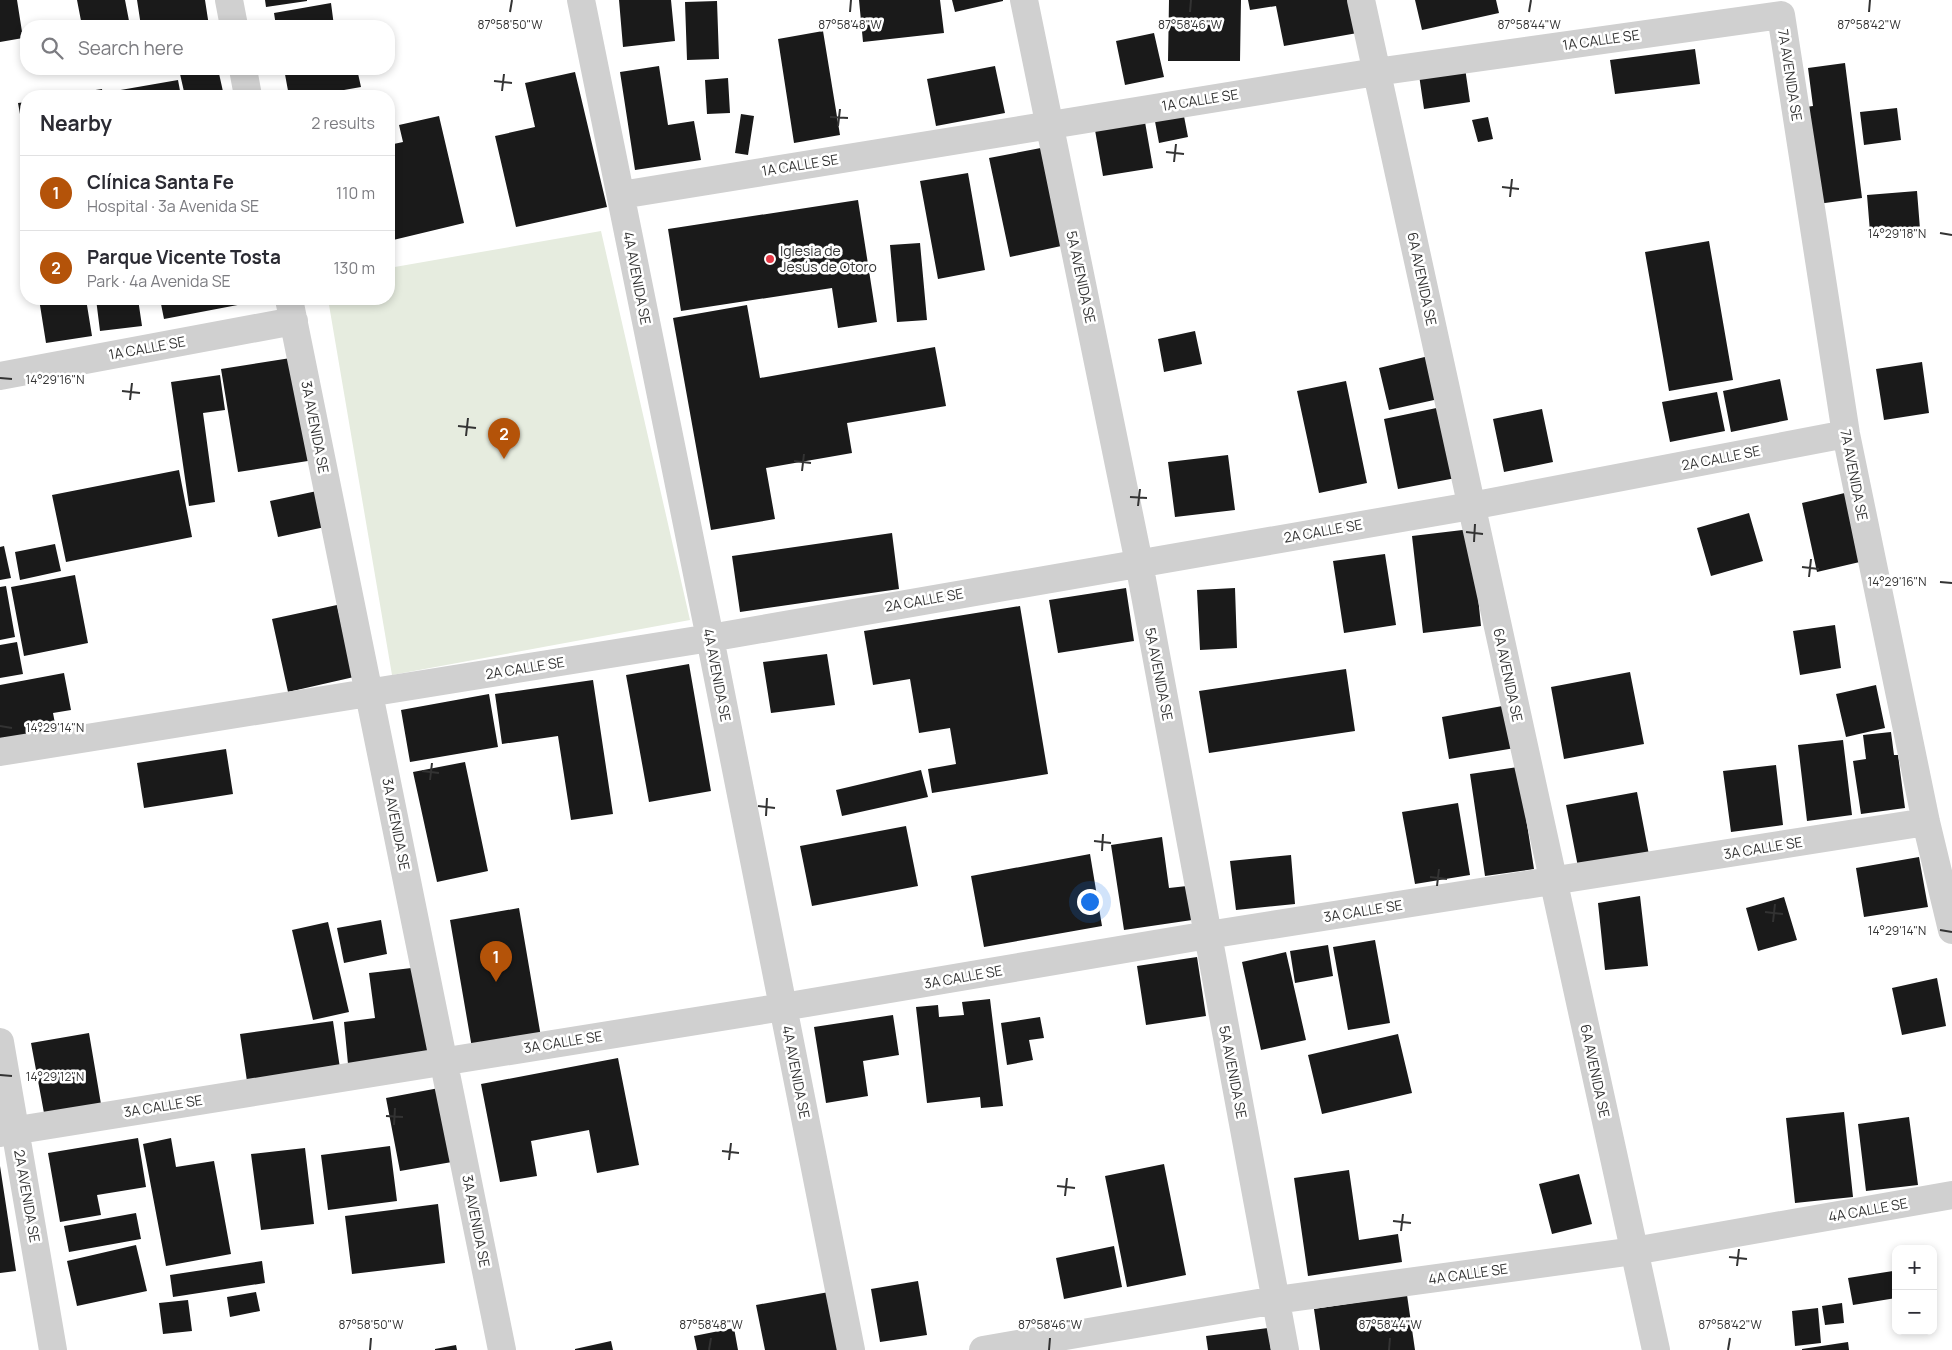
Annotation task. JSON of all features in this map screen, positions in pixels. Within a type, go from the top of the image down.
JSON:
[{"type":"street","points":[[229,0],[233,20]]},
{"type":"street","name":"4A AVENIDA SE","points":[[581,0],[851,1350]]},
{"type":"street","name":"5A AVENIDA SE","points":[[1024,0],[1139,563],[1285,1350]]},
{"type":"street","name":"6A AVENIDA SE","points":[[1360,0],[1656,1350]]},
{"type":"street","name":"1A CALLE SE","points":[[621,194],[1376,72],[1781,15]]},
{"type":"street","name":"7A AVENIDA SE","points":[[1781,15],[1846,434],[1926,822],[1952,930]]},
{"type":"street","points":[[244,75],[247,90]]},
{"type":"street","name":"1A CALLE SE","points":[[0,376],[291,310]]},
{"type":"street","name":"3A AVENIDA SE","points":[[291,310],[502,1350]]},
{"type":"street","name":"2A CALLE SE","points":[[0,752],[710,638],[1471,506],[1846,434]]},
{"type":"street","name":"3A CALLE SE","points":[[8,1132],[783,1007],[1208,935],[1926,822]]},
{"type":"street","name":"2A AVENIDA SE","points":[[0,1042],[8,1132],[54,1350]]},
{"type":"street","name":"4A CALLE SE","points":[[983,1350],[1276,1300],[1634,1251],[1952,1195]]},
{"type":"shaded area","points":[[601,231],[690,620],[392,675],[329,305],[395,305],[395,267]]},
{"type":"building","points":[[0,0],[17,0],[20,20],[20,39],[0,42]]},
{"type":"building","points":[[77,0],[125,0],[129,20],[81,20]]},
{"type":"building","points":[[137,0],[205,0],[208,20],[140,20]]},
{"type":"building","points":[[265,0],[307,0],[307,1],[266,7]]},
{"type":"building","points":[[619,0],[671,0],[675,41],[623,47]]},
{"type":"building","points":[[859,0],[940,0],[944,33],[863,42]]},
{"type":"building","points":[[952,0],[1003,0],[1003,1],[955,12]]},
{"type":"building","points":[[1169,0],[1241,0],[1240,61],[1168,61]]},
{"type":"building","points":[[1248,0],[1357,0],[1363,32],[1284,46],[1276,6],[1250,10]]},
{"type":"building","points":[[1415,0],[1496,0],[1499,13],[1422,30]]},
{"type":"building","points":[[717,1],[719,59],[687,60],[685,2]]},
{"type":"building","points":[[331,3],[333,20],[275,20],[274,13]]},
{"type":"building","points":[[823,31],[840,135],[794,143],[778,39]]},
{"type":"building","points":[[1154,33],[1164,77],[1125,85],[1116,41]]},
{"type":"building","points":[[1695,49],[1700,84],[1615,94],[1610,60]]},
{"type":"building","points":[[1845,63],[1862,198],[1810,205],[1798,108],[1813,106],[1808,68]]},
{"type":"building","points":[[659,66],[668,125],[694,121],[701,160],[635,170],[620,72]]},
{"type":"building","points":[[995,66],[1005,113],[936,126],[927,79]]},
{"type":"building","points":[[1465,68],[1470,102],[1424,109],[1419,75]]},
{"type":"building","points":[[575,72],[607,207],[516,227],[495,136],[535,127],[525,83]]},
{"type":"building","points":[[180,75],[219,75],[223,90],[184,90]]},
{"type":"building","points":[[285,75],[358,75],[361,87],[344,90],[288,90]]},
{"type":"building","points":[[728,78],[730,113],[707,114],[705,80]]},
{"type":"building","points":[[178,80],[180,90],[120,90]]},
{"type":"building","points":[[1897,108],[1901,140],[1864,145],[1860,112]]},
{"type":"building","points":[[1183,111],[1188,137],[1159,143],[1154,116]]},
{"type":"building","points":[[741,114],[754,116],[748,155],[735,153]]},
{"type":"building","points":[[439,116],[464,223],[395,240],[395,144],[403,142],[399,125]]},
{"type":"building","points":[[1488,117],[1493,139],[1478,142],[1472,120]]},
{"type":"building","points":[[1145,122],[1153,168],[1103,176],[1095,130]]},
{"type":"building","points":[[1046,147],[1066,245],[1010,257],[989,158]]},
{"type":"building","points":[[968,173],[985,270],[938,279],[920,181]]},
{"type":"building","points":[[1917,191],[1920,229],[1870,232],[1867,195]]},
{"type":"building","name":"Iglesia de Jesús de Otoro","points":[[858,200],[877,322],[838,328],[832,288],[681,311],[668,229]]},
{"type":"building","points":[[1709,241],[1733,380],[1669,391],[1645,252]]},
{"type":"building","points":[[920,243],[927,320],[897,322],[890,245]]},
{"type":"building","points":[[40,305],[87,305],[92,336],[46,343]]},
{"type":"building","points":[[97,305],[139,305],[142,326],[100,331]]},
{"type":"building","points":[[161,305],[238,305],[164,319]]},
{"type":"building","points":[[747,305],[760,378],[935,347],[946,406],[847,423],[852,453],[766,468],[775,519],[711,530],[673,318]]},
{"type":"building","points":[[1195,331],[1202,364],[1164,372],[1158,339]]},
{"type":"building","points":[[1433,355],[1443,398],[1389,410],[1379,368]]},
{"type":"building","points":[[297,357],[314,460],[238,472],[221,369]]},
{"type":"building","points":[[1922,362],[1929,413],[1884,420],[1876,369]]},
{"type":"building","points":[[220,375],[225,410],[203,413],[215,502],[189,506],[171,382]]},
{"type":"building","points":[[1780,379],[1788,420],[1731,432],[1723,391]]},
{"type":"building","points":[[1346,381],[1367,483],[1319,493],[1297,391]]},
{"type":"building","points":[[1717,392],[1725,431],[1670,442],[1662,402]]},
{"type":"building","points":[[1446,406],[1461,477],[1398,489],[1384,419]]},
{"type":"building","points":[[1542,409],[1553,462],[1504,472],[1493,419]]},
{"type":"building","points":[[1228,455],[1235,510],[1175,517],[1168,462]]},
{"type":"building","points":[[179,470],[192,537],[66,562],[52,495]]},
{"type":"building","points":[[317,491],[325,527],[278,537],[270,501]]},
{"type":"building","points":[[1849,492],[1864,561],[1817,572],[1802,503]]},
{"type":"building","points":[[1749,513],[1763,561],[1711,576],[1697,528]]},
{"type":"building","points":[[1471,529],[1481,626],[1423,633],[1412,536]]},
{"type":"building","points":[[892,533],[899,589],[740,612],[732,556]]},
{"type":"building","points":[[55,544],[61,571],[20,580],[15,552]]},
{"type":"building","points":[[4,546],[11,578],[0,580],[0,547]]},
{"type":"building","points":[[1385,554],[1396,625],[1344,633],[1333,561]]},
{"type":"building","points":[[75,575],[88,643],[24,656],[11,587]]},
{"type":"building","points":[[6,586],[15,637],[0,640],[0,587]]},
{"type":"building","points":[[1126,588],[1134,641],[1058,653],[1049,600]]},
{"type":"building","points":[[1235,588],[1237,648],[1200,650],[1197,590]]},
{"type":"building","points":[[337,605],[354,677],[288,692],[272,619]]},
{"type":"building","points":[[1020,606],[1048,774],[932,793],[928,769],[956,764],[950,728],[919,733],[910,679],[873,685],[864,631]]},
{"type":"building","points":[[1835,625],[1841,668],[1800,675],[1793,631]]},
{"type":"building","points":[[17,642],[23,674],[0,678],[0,645]]},
{"type":"building","points":[[827,654],[835,705],[771,713],[763,662]]},
{"type":"building","points":[[689,664],[711,791],[649,802],[626,675]]},
{"type":"building","points":[[1346,669],[1355,731],[1209,753],[1199,691]]},
{"type":"building","points":[[1630,672],[1644,744],[1564,759],[1551,687]]},
{"type":"building","points":[[64,673],[71,710],[53,713],[57,734],[0,745],[0,685]]},
{"type":"building","points":[[593,680],[613,814],[571,820],[558,736],[502,744],[495,694]]},
{"type":"building","points":[[1876,685],[1885,728],[1846,737],[1836,694]]},
{"type":"building","points":[[489,694],[498,747],[410,762],[401,710]]},
{"type":"building","points":[[1508,705],[1515,748],[1449,759],[1442,717]]},
{"type":"building","points":[[1891,732],[1894,755],[1898,755],[1905,808],[1861,814],[1853,761],[1866,759],[1863,735]]},
{"type":"building","points":[[1843,740],[1852,815],[1807,821],[1798,745]]},
{"type":"building","points":[[226,749],[233,794],[144,808],[137,763]]},
{"type":"building","points":[[465,762],[488,871],[437,882],[413,772]]},
{"type":"building","points":[[1776,765],[1783,825],[1731,832],[1723,771]]},
{"type":"building","points":[[1518,767],[1534,869],[1485,876],[1470,774]]},
{"type":"building","points":[[921,770],[928,797],[842,816],[836,790]]},
{"type":"building","points":[[1637,792],[1649,855],[1578,867],[1566,805]]},
{"type":"building","points":[[1458,803],[1470,875],[1415,884],[1402,812]]},
{"type":"building","points":[[906,826],[918,886],[812,906],[800,846]]},
{"type":"building","points":[[1162,837],[1169,888],[1187,886],[1192,920],[1124,930],[1111,845]]},
{"type":"building","points":[[1090,854],[1102,926],[984,947],[971,876]]},
{"type":"building","points":[[1291,855],[1295,904],[1236,910],[1230,861]]},
{"type":"building","points":[[1919,857],[1928,907],[1864,917],[1856,868]]},
{"type":"building","points":[[1640,896],[1648,966],[1605,970],[1598,903]]},
{"type":"building","points":[[1784,897],[1797,940],[1758,951],[1746,908]]},
{"type":"building","points":[[519,908],[541,1037],[472,1048],[450,920]]},
{"type":"building","points":[[381,920],[387,954],[344,963],[337,928]]},
{"type":"building","points":[[328,922],[349,1012],[313,1020],[292,930]]},
{"type":"building","points":[[1375,940],[1390,1023],[1348,1030],[1333,947]]},
{"type":"building","points":[[1328,945],[1333,976],[1295,983],[1290,951]]},
{"type":"building","points":[[1286,952],[1306,1040],[1261,1050],[1242,962]]},
{"type":"building","points":[[1197,957],[1206,1016],[1146,1025],[1137,966]]},
{"type":"building","points":[[420,967],[430,1055],[348,1064],[344,1022],[375,1018],[369,973]]},
{"type":"building","points":[[1937,978],[1946,1026],[1902,1035],[1892,988]]},
{"type":"building","points":[[990,999],[1003,1106],[981,1108],[980,1097],[927,1103],[916,1007],[938,1005],[939,1017],[964,1015],[962,1002]]},
{"type":"building","points":[[893,1015],[899,1055],[863,1061],[868,1096],[826,1103],[814,1027]]},
{"type":"building","points":[[1040,1017],[1044,1038],[1029,1040],[1033,1060],[1007,1065],[1001,1023]]},
{"type":"building","points":[[333,1021],[341,1075],[248,1088],[240,1034]]},
{"type":"building","points":[[89,1033],[101,1104],[44,1113],[31,1043]]},
{"type":"building","points":[[1398,1034],[1412,1093],[1322,1114],[1308,1055]]},
{"type":"building","points":[[618,1058],[639,1165],[597,1173],[589,1130],[531,1141],[537,1176],[500,1182],[481,1084]]},
{"type":"building","points":[[439,1088],[452,1162],[400,1171],[386,1098]]},
{"type":"building","points":[[1844,1112],[1853,1197],[1795,1203],[1786,1118]]},
{"type":"building","points":[[1909,1117],[1918,1185],[1866,1191],[1858,1124]]},
{"type":"building","points":[[138,1138],[146,1187],[97,1195],[101,1215],[60,1222],[48,1153]]},
{"type":"building","points":[[171,1138],[176,1167],[214,1161],[231,1254],[166,1266],[143,1144]]},
{"type":"building","points":[[390,1146],[397,1201],[328,1210],[321,1155]]},
{"type":"building","points":[[305,1148],[314,1224],[261,1230],[251,1154]]},
{"type":"building","points":[[1164,1164],[1186,1275],[1127,1287],[1105,1176]]},
{"type":"building","points":[[0,1166],[16,1271],[0,1273]]},
{"type":"building","points":[[1349,1170],[1359,1240],[1398,1234],[1402,1262],[1308,1276],[1294,1178]]},
{"type":"building","points":[[1579,1174],[1592,1224],[1552,1234],[1539,1184]]},
{"type":"building","points":[[438,1204],[445,1263],[352,1274],[345,1216]]},
{"type":"building","points":[[136,1213],[141,1239],[69,1252],[64,1226]]},
{"type":"building","points":[[136,1245],[147,1291],[77,1306],[67,1261]]},
{"type":"building","points":[[1114,1246],[1122,1287],[1064,1299],[1056,1258]]},
{"type":"building","points":[[262,1261],[265,1283],[173,1297],[170,1275]]},
{"type":"building","points":[[1892,1271],[1892,1299],[1853,1305],[1848,1278]]},
{"type":"building","points":[[918,1281],[927,1335],[880,1342],[871,1289]]},
{"type":"building","points":[[256,1292],[260,1311],[230,1317],[227,1297]]},
{"type":"building","points":[[829,1292],[840,1350],[765,1350],[756,1305]]},
{"type":"building","points":[[1407,1295],[1415,1350],[1320,1350],[1314,1309]]},
{"type":"building","points":[[188,1300],[192,1331],[163,1334],[159,1303]]},
{"type":"building","points":[[1842,1303],[1844,1323],[1825,1325],[1822,1306]]},
{"type":"building","points":[[1818,1308],[1821,1343],[1795,1346],[1792,1311]]},
{"type":"building","points":[[734,1328],[738,1350],[697,1350],[694,1336]]},
{"type":"building","points":[[1268,1328],[1271,1350],[1208,1350],[1206,1336]]},
{"type":"building","points":[[611,1341],[613,1350],[575,1350],[575,1349]]},
{"type":"building","points":[[1848,1342],[1849,1350],[1802,1350],[1802,1349]]},
{"type":"building","points":[[456,1345],[457,1350],[435,1350],[435,1349]]},
{"type":"place","name":"Iglesia de Jesús de Otoro","points":[[770,259]]},
{"type":"place","name":"Parque Vicente Tosta","points":[[504,459]]},
{"type":"place","name":"Clínica Santa Fe","points":[[496,982]]}]
